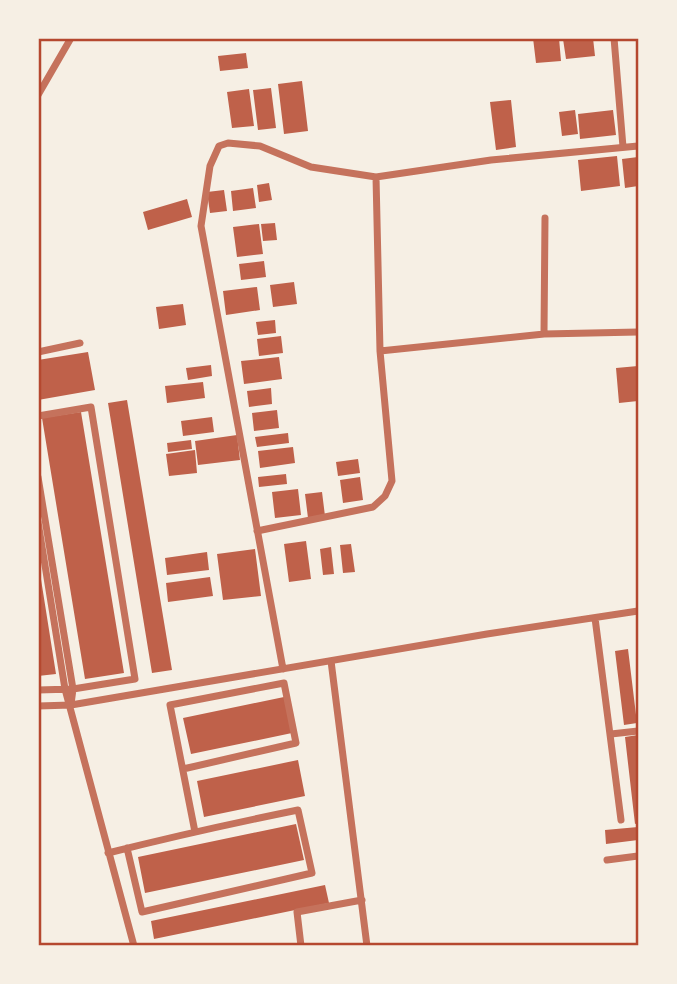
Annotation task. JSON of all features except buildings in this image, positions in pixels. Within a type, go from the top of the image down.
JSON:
[{"type":"street","points":[[38,94],[71,38]]},
{"type":"street","points":[[614,38],[624,146]]},
{"type":"street","points":[[283,669],[201,226],[209,166],[219,146],[228,143],[260,146],[310,167],[376,177],[491,160],[639,146]]},
{"type":"street","points":[[257,531],[373,507],[385,496],[392,481],[380,351],[376,177]]},
{"type":"street","points":[[544,334],[545,218]]},
{"type":"street","points":[[380,351],[544,334],[639,332]]},
{"type":"street","points":[[38,352],[80,343]]},
{"type":"street","points":[[38,416],[91,407],[135,679],[69,689],[38,690]]},
{"type":"street","points":[[38,477],[71,705],[134,946]]},
{"type":"street","points":[[38,522],[45,540]]},
{"type":"street","points":[[38,706],[71,705],[639,611]]},
{"type":"street","points":[[595,618],[621,820]]},
{"type":"street","points":[[331,661],[367,946]]},
{"type":"street","points":[[183,769],[296,743],[284,683],[170,705],[195,832]]},
{"type":"street","points":[[611,734],[639,731]]},
{"type":"street","points":[[108,853],[127,848],[195,832],[298,810],[312,873],[142,912],[127,848]]},
{"type":"street","points":[[607,860],[639,856]]},
{"type":"street","points":[[301,946],[297,912],[362,900]]}]
